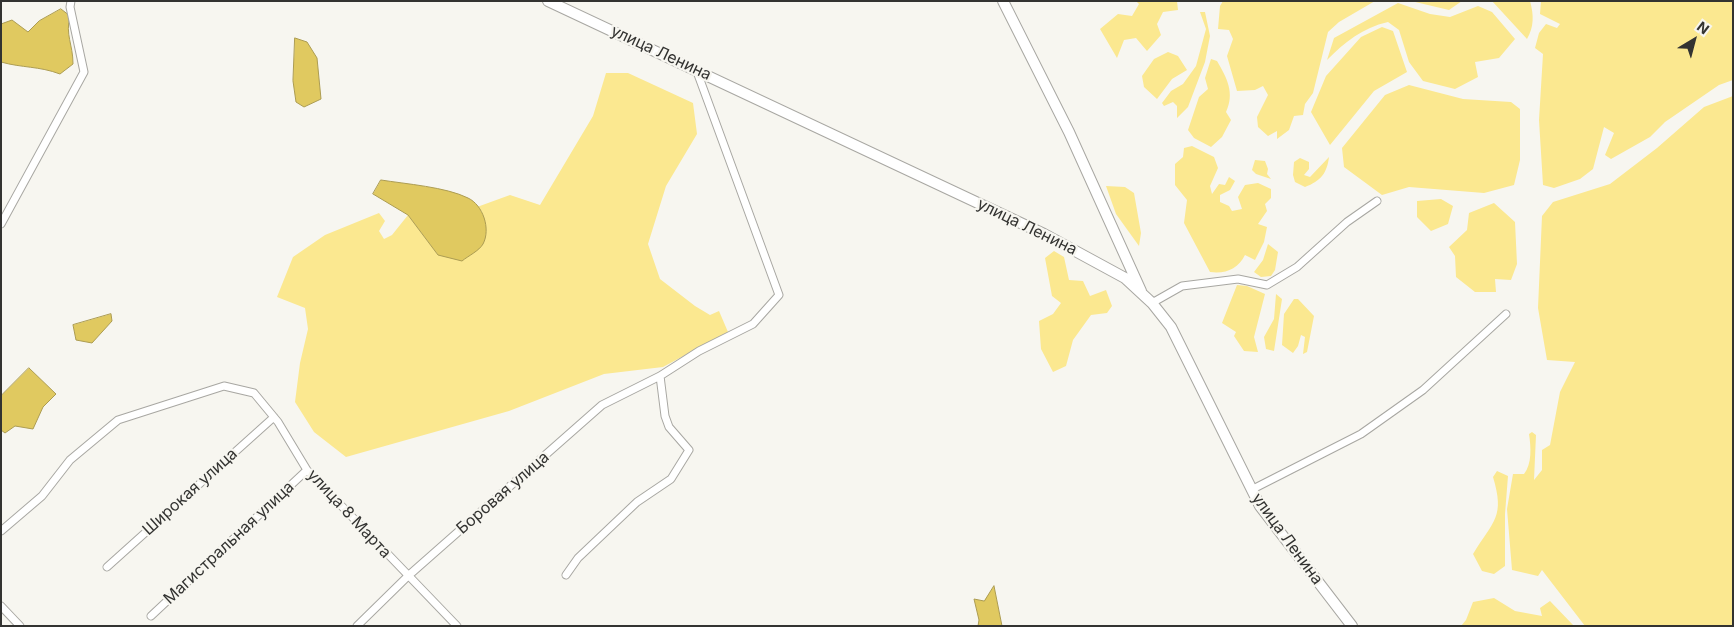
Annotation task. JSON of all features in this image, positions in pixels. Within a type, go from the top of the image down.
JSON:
[{"type":"street","points":[[1,224],[84,72],[70,7],[71,1]]},
{"type":"street","name":"улица Ленина","points":[[548,1],[1044,234],[1125,278],[1152,303],[1171,327],[1260,506],[1352,626]]},
{"type":"street","points":[[1003,1],[1069,132],[1142,294]]},
{"type":"street","name":"Боровая улица","points":[[357,626],[408,576],[602,405],[660,376],[699,351],[753,324],[779,295],[696,69]]},
{"type":"street","points":[[1152,303],[1182,286],[1238,278],[1267,285],[1296,267],[1347,222],[1377,201]]},
{"type":"street","points":[[1251,490],[1361,434],[1424,390],[1506,314]]},
{"type":"street","points":[[566,575],[578,558],[637,502],[671,479],[689,450],[669,427],[665,416],[660,376]]},
{"type":"street","name":"улица 8 Марта","points":[[1,532],[42,496],[70,460],[118,420],[224,386],[254,393],[274,417],[307,470],[456,626]]},
{"type":"street","name":"Широкая улица","points":[[107,567],[274,417]]},
{"type":"street","name":"Магистральная улица","points":[[151,616],[307,470]]},
{"type":"street","points":[[1,606],[20,626]]},
{"type":"shaded area","points":[[1136,1],[1177,1],[1178,10],[1163,12],[1157,24],[1161,35],[1147,51],[1136,38],[1124,40],[1117,58],[1100,29],[1118,14],[1132,16],[1139,4]]},
{"type":"shaded area","points":[[1223,1],[1375,1],[1339,22],[1328,32],[1313,93],[1305,104],[1303,115],[1294,116],[1289,130],[1277,139],[1277,131],[1268,136],[1258,127],[1257,117],[1268,95],[1263,86],[1255,90],[1237,91],[1227,56],[1233,39],[1229,30],[1218,29],[1220,6]]},
{"type":"shaded area","points":[[1411,1],[1462,1],[1449,10]]},
{"type":"shaded area","points":[[1492,1],[1530,1],[1533,21],[1527,39]]},
{"type":"shaded area","points":[[1541,1],[1733,1],[1733,80],[1719,85],[1665,122],[1650,137],[1611,159],[1605,155],[1614,133],[1604,127],[1593,169],[1580,179],[1554,188],[1543,185],[1539,120],[1543,54],[1535,48],[1539,33],[1546,24],[1557,28],[1560,24],[1540,14]]},
{"type":"shaded area","points":[[1398,3],[1430,14],[1450,17],[1478,6],[1492,12],[1515,39],[1499,58],[1475,62],[1478,77],[1455,89],[1423,81],[1409,62],[1399,30],[1388,22],[1354,36],[1327,60],[1334,38]]},
{"type":"shaded area","points":[[61,9],[70,16],[68,29],[73,64],[60,74],[1,62],[1,24],[12,20],[28,32],[39,21]]},
{"type":"shaded area","points":[[1200,12],[1205,12],[1210,36],[1205,62],[1188,107],[1177,118],[1177,106],[1173,102],[1164,106],[1162,103],[1171,91],[1183,84],[1196,66],[1206,29]]},
{"type":"shaded area","points":[[1382,27],[1393,31],[1407,72],[1374,91],[1330,145],[1311,112],[1326,76],[1361,37]]},
{"type":"shaded area","points":[[295,38],[307,42],[317,58],[321,99],[304,107],[296,102],[293,81]]},
{"type":"shaded area","points":[[1168,52],[1178,56],[1187,70],[1172,79],[1157,99],[1144,87],[1142,76],[1154,59]]},
{"type":"shaded area","points":[[1211,59],[1217,61],[1229,86],[1230,98],[1226,112],[1231,120],[1222,137],[1211,147],[1194,138],[1188,130],[1199,97],[1208,89],[1205,78]]},
{"type":"shaded area","points":[[606,73],[628,73],[693,103],[697,134],[666,186],[648,244],[660,279],[710,315],[719,311],[728,332],[663,367],[604,374],[509,411],[346,457],[314,432],[295,402],[300,363],[308,329],[305,308],[277,297],[293,257],[325,235],[379,213],[385,221],[379,231],[384,239],[392,235],[408,215],[438,255],[482,212],[477,207],[510,195],[540,205],[593,116]]},
{"type":"shaded area","points":[[1409,85],[1463,99],[1511,102],[1520,109],[1520,160],[1514,185],[1484,193],[1409,187],[1382,195],[1344,167],[1342,148],[1385,95]]},
{"type":"shaded area","points":[[1733,96],[1733,626],[1585,626],[1542,570],[1538,576],[1512,570],[1507,509],[1513,474],[1524,474],[1527,470],[1530,455],[1529,434],[1532,432],[1536,435],[1534,480],[1542,470],[1542,450],[1550,445],[1560,392],[1575,362],[1547,360],[1538,308],[1542,216],[1553,202],[1610,184],[1657,148],[1704,107]]},
{"type":"shaded area","points":[[1192,146],[1214,157],[1218,168],[1210,186],[1212,194],[1219,184],[1225,185],[1229,177],[1235,181],[1230,190],[1220,195],[1220,202],[1229,206],[1232,211],[1242,209],[1238,197],[1245,185],[1258,183],[1271,189],[1271,198],[1265,204],[1267,211],[1258,224],[1267,227],[1264,242],[1255,260],[1245,255],[1239,264],[1231,269],[1221,272],[1210,272],[1184,223],[1187,200],[1175,185],[1175,164],[1183,157],[1184,148]]},
{"type":"shaded area","points":[[1329,157],[1325,172],[1315,182],[1305,187],[1295,182],[1293,175],[1294,162],[1300,158],[1309,162],[1309,169],[1304,175],[1310,177]]},
{"type":"shaded area","points":[[1255,160],[1265,161],[1268,169],[1267,174],[1271,179],[1256,174],[1252,170]]},
{"type":"shaded area","points":[[381,180],[449,191],[473,201],[478,206],[486,225],[483,244],[462,261],[438,255],[408,215],[373,194]]},
{"type":"shaded area","points":[[1106,186],[1125,187],[1134,193],[1141,233],[1139,246],[1116,214]]},
{"type":"shaded area","points":[[1441,199],[1453,206],[1448,224],[1431,231],[1417,217],[1417,201]]},
{"type":"shaded area","points":[[1494,203],[1515,222],[1517,264],[1511,280],[1495,279],[1496,292],[1475,292],[1456,277],[1455,256],[1449,247],[1467,230],[1469,213]]},
{"type":"shaded area","points":[[1268,244],[1278,252],[1275,270],[1271,276],[1261,277],[1254,272],[1263,260]]},
{"type":"shaded area","points":[[1054,251],[1064,257],[1069,280],[1083,281],[1090,296],[1106,290],[1112,306],[1107,313],[1091,315],[1073,340],[1066,366],[1053,372],[1041,349],[1039,321],[1053,314],[1061,303],[1052,296],[1045,258]]},
{"type":"shaded area","points":[[1237,285],[1247,286],[1265,294],[1254,337],[1258,352],[1244,351],[1234,336],[1236,332],[1222,323]]},
{"type":"shaded area","points":[[1276,294],[1282,299],[1274,351],[1266,349],[1264,337],[1274,319]]},
{"type":"shaded area","points":[[1294,299],[1298,299],[1314,316],[1307,352],[1303,354],[1305,337],[1301,335],[1298,346],[1293,353],[1282,345],[1284,314]]},
{"type":"shaded area","points":[[111,314],[112,321],[92,343],[76,340],[73,325]]},
{"type":"shaded area","points":[[29,368],[56,394],[43,407],[33,429],[15,426],[5,433],[1,430],[1,396]]},
{"type":"shaded area","points":[[1497,471],[1508,476],[1505,514],[1505,566],[1494,574],[1482,571],[1473,554],[1495,518],[1498,501],[1493,477]]},
{"type":"shaded area","points":[[994,586],[1002,626],[978,626],[979,620],[974,599],[984,601]]},
{"type":"shaded area","points":[[1494,598],[1515,611],[1542,616],[1540,608],[1550,601],[1574,626],[1461,626],[1466,620],[1473,602]]}]
